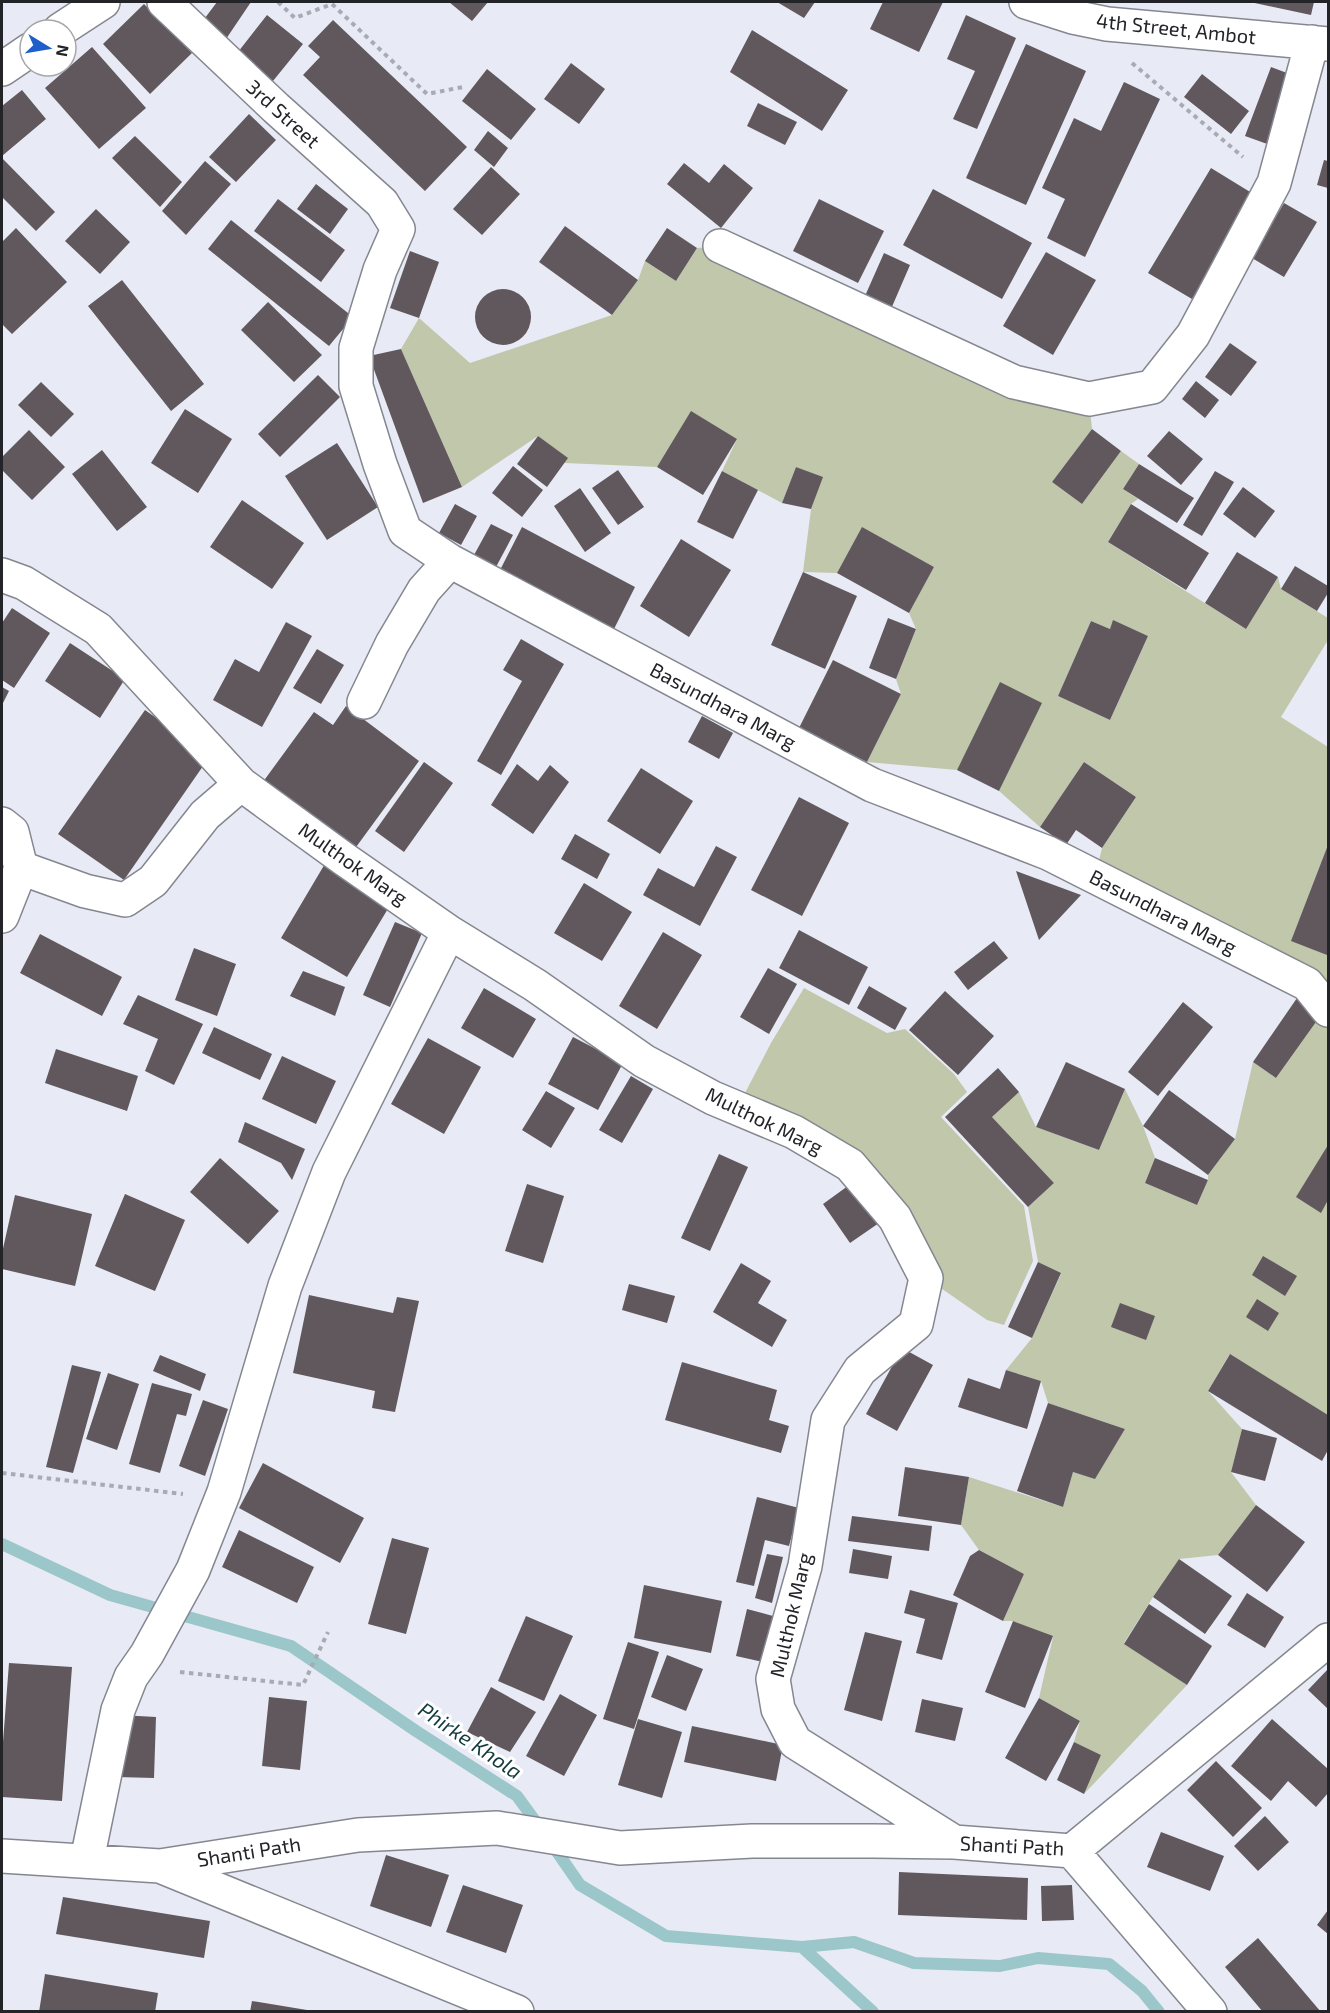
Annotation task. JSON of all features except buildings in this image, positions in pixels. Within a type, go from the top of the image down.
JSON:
[{"type":"street","points":[[78,18],[103,2]]},
{"type":"street","name":"3rd Street","points":[[164,2],[276,108],[382,202],[398,229]]},
{"type":"street","name":"4th Street, Ambot","points":[[1026,2],[1073,17],[1107,24],[1320,43]]},
{"type":"street","points":[[720,246],[1014,382],[1089,399],[1152,387],[1193,336],[1274,183],[1320,43]]},
{"type":"street","points":[[2,69],[18,58]]},
{"type":"street","name":"Basundhara Marg","points":[[398,229],[380,270],[356,348],[356,386],[380,464],[405,531],[450,561],[872,785],[1048,853],[1307,984],[1329,1010]]},
{"type":"street","points":[[364,702],[392,644],[424,590],[450,561]]},
{"type":"street","name":"Multhok Marg","points":[[2,575],[24,583],[98,629],[241,784],[344,860],[449,932],[535,985],[644,1061],[713,1098],[794,1132],[850,1165],[895,1218],[926,1278],[916,1324],[860,1370],[828,1420],[805,1566],[773,1679],[778,1709],[795,1742],[954,1842]]},
{"type":"street","points":[[21,868],[85,891],[124,900],[153,881],[205,815],[241,784]]},
{"type":"street","points":[[2,824],[12,832],[21,868],[2,916]]},
{"type":"street","points":[[87,1860],[118,1710],[139,1666],[193,1570],[224,1492],[285,1286],[328,1172],[449,932]]},
{"type":"street","name":"Shanti Path","points":[[2,1856],[160,1866],[358,1835],[497,1828],[620,1848],[752,1841],[954,1842],[1072,1851],[1329,1640]]},
{"type":"street","points":[[1072,1851],[1210,2012]]},
{"type":"street","points":[[160,1866],[517,2012]]},
{"type":"path","points":[[278,2],[296,18],[332,4],[427,94],[462,87]]},
{"type":"path","points":[[1107,24],[1134,66],[1274,183]]},
{"type":"path","points":[[2,1473],[183,1494],[224,1492]]},
{"type":"path","points":[[139,1666],[303,1685],[328,1632]]},
{"type":"green space","points":[[720,246],[1089,399],[1092,429],[1052,482],[1082,504],[1121,451],[1139,464],[1123,489],[1138,499],[1131,504],[1108,542],[1246,629],[1278,577],[1281,589],[1328,618],[1328,640],[1281,717],[1328,747],[1328,1001],[1097,869],[1102,848],[1136,797],[1084,762],[1040,827],[999,791],[1041,703],[1000,683],[957,770],[867,762],[901,694],[896,679],[916,629],[909,613],[934,567],[862,528],[837,573],[803,572],[811,509],[822,477],[796,467],[782,503],[722,471],[737,439],[692,412],[657,467],[565,463],[538,436],[462,487],[401,349],[419,318],[470,363],[612,315],[638,280],[645,261],[676,281],[697,248]],"holes":[[[1091,621],[1110,629],[1114,621],[1148,636],[1110,720],[1058,696]]]},
{"type":"green space","points":[[804,988],[887,1033],[905,1029],[954,1074],[967,1092],[941,1117],[1024,1206],[1033,1261],[1004,1325],[987,1320],[932,1282],[902,1219],[744,1095],[771,1043]]},
{"type":"green space","points":[[1321,1015],[1328,1016],[1328,1415],[1229,1355],[1208,1391],[1242,1429],[1231,1472],[1256,1505],[1218,1555],[1179,1559],[1124,1643],[1187,1685],[1084,1794],[1101,1755],[1074,1742],[1080,1721],[1039,1698],[1053,1637],[1013,1621],[1003,1621],[1024,1574],[979,1550],[961,1525],[969,1477],[1063,1507],[1073,1472],[1095,1478],[1125,1429],[1048,1403],[1041,1381],[1006,1370],[1032,1338],[1061,1274],[1038,1262],[1028,1207],[1054,1183],[992,1117],[1019,1092],[1036,1127],[1099,1150],[1125,1089],[1155,1158],[1145,1183],[1197,1205],[1208,1175],[1235,1139],[1253,1062],[1276,1078]]},
{"type":"waterway","name":"Phirke Khola","points":[[2,1544],[110,1595],[291,1646],[517,1796],[541,1829]]},
{"type":"waterway","name":"Phirke Khola","points":[[551,1843],[580,1885],[666,1936],[802,1947],[873,2012]]},
{"type":"waterway","points":[[802,1947],[854,1942],[914,1963],[1000,1966],[1038,1958],[1109,1964],[1142,1991],[1159,2012]]}]
